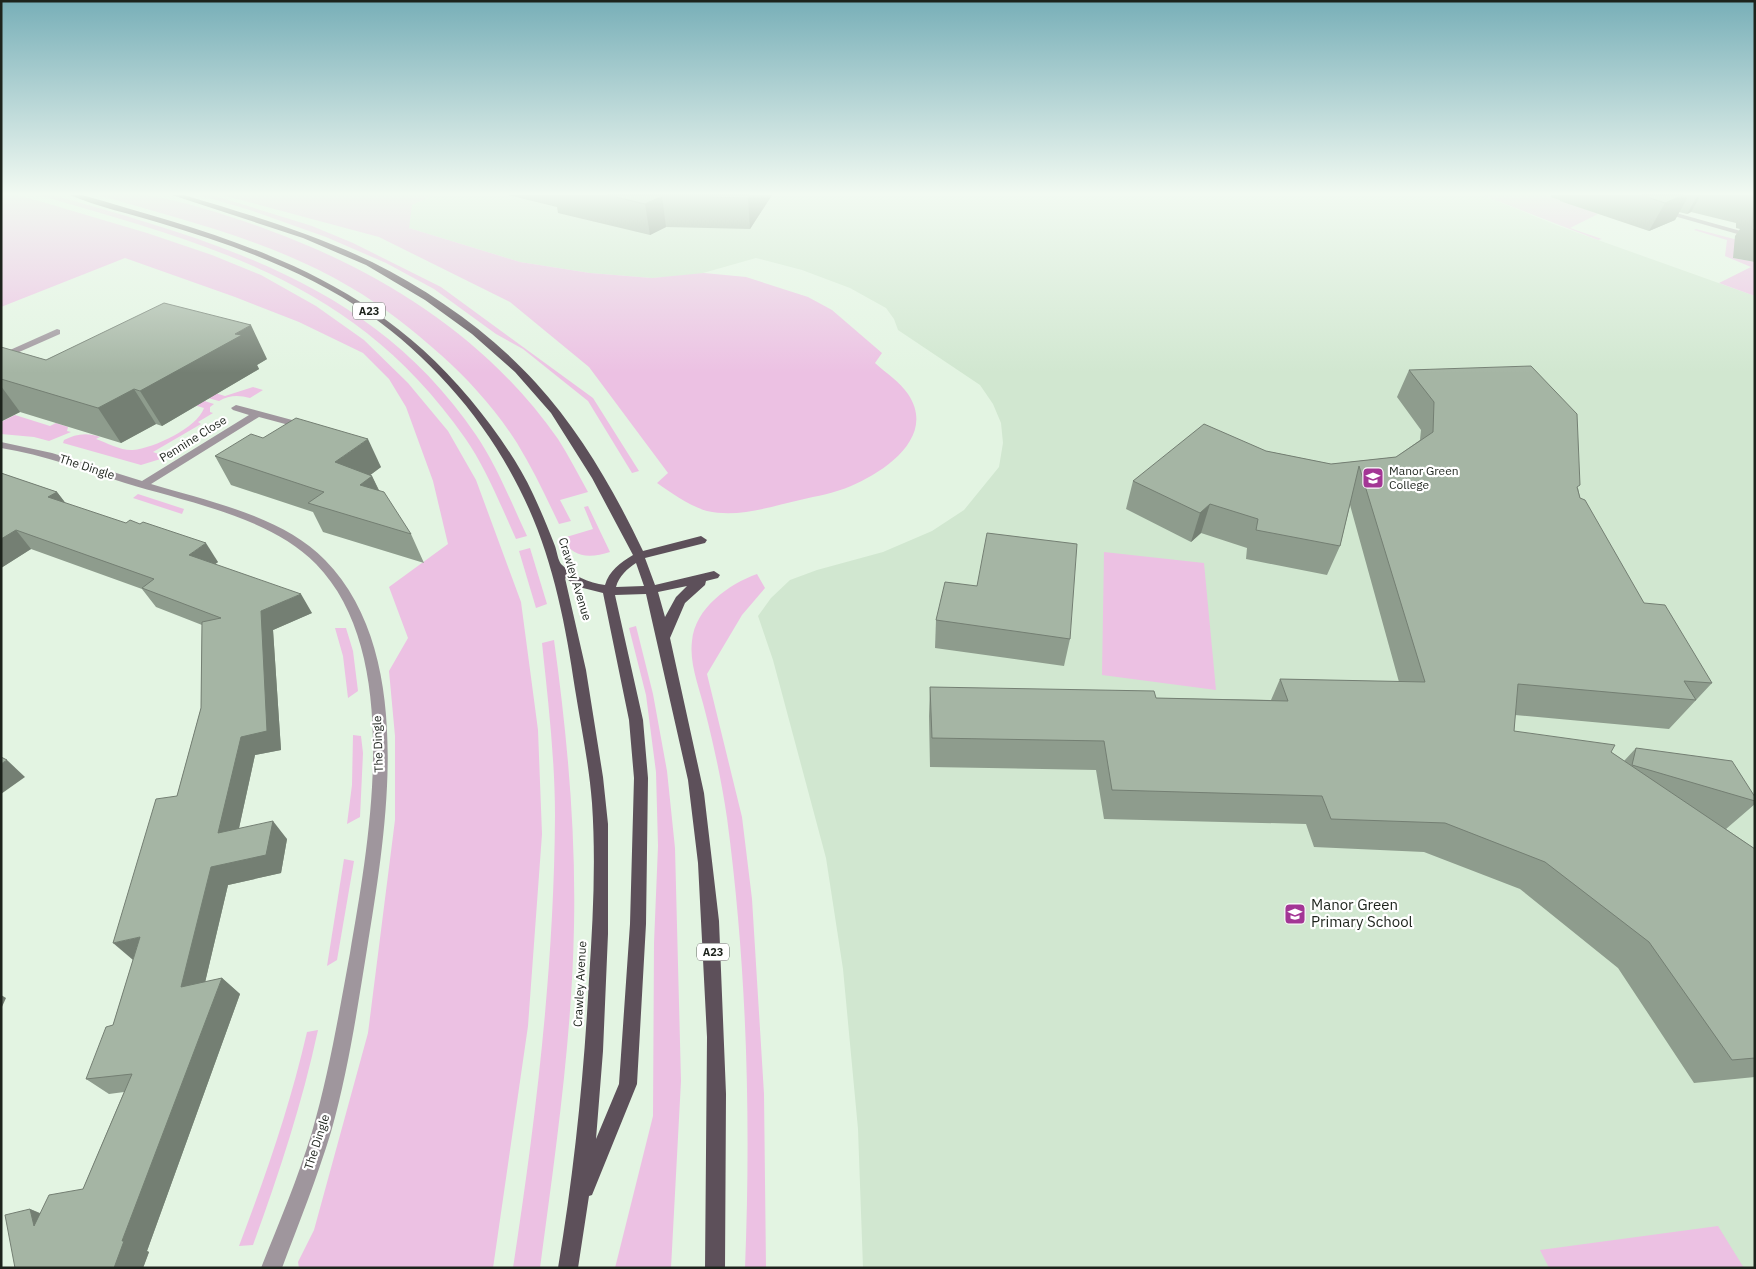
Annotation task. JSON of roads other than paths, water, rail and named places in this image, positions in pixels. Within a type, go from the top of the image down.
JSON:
[{"type":"main road","name":"Crawley Avenue","points":[[261,254],[306,274],[373,314],[432,363],[461,392],[512,465],[525,492],[565,596],[575,641],[599,802],[601,918],[596,1030],[580,1200],[568,1268]]},
{"type":"main road","name":"A23","points":[[347,254],[390,275],[429,298],[484,340],[514,367],[542,396],[573,436],[639,556],[650,588],[663,641],[699,804],[714,972],[718,1182],[715,1268]]},
{"type":"main road","points":[[580,1200],[628,1084],[638,924],[642,778],[636,720],[609,600],[609,591],[612,580],[622,567],[639,556],[702,540]]},
{"type":"main road","points":[[554,564],[582,583],[609,591],[686,583],[714,575],[698,583],[676,606],[663,641]]},
{"type":"street","points":[[1,357],[57,332]]},
{"type":"street","name":"Pennine Close","points":[[236,408],[313,428]]},
{"type":"street","name":"Pennine Close","points":[[143,485],[257,414]]},
{"type":"street","name":"The Dingle","points":[[1,445],[39,452],[143,485],[248,519],[278,533],[308,550],[329,572],[347,597],[358,619],[373,667],[378,719],[379,784],[366,900],[346,1027],[326,1117],[296,1204],[271,1268]]},
{"type":"place","name":"Manor Green College","points":[[1373,478]]},
{"type":"place","name":"Manor Green Primary School","points":[[1295,914]]}]
